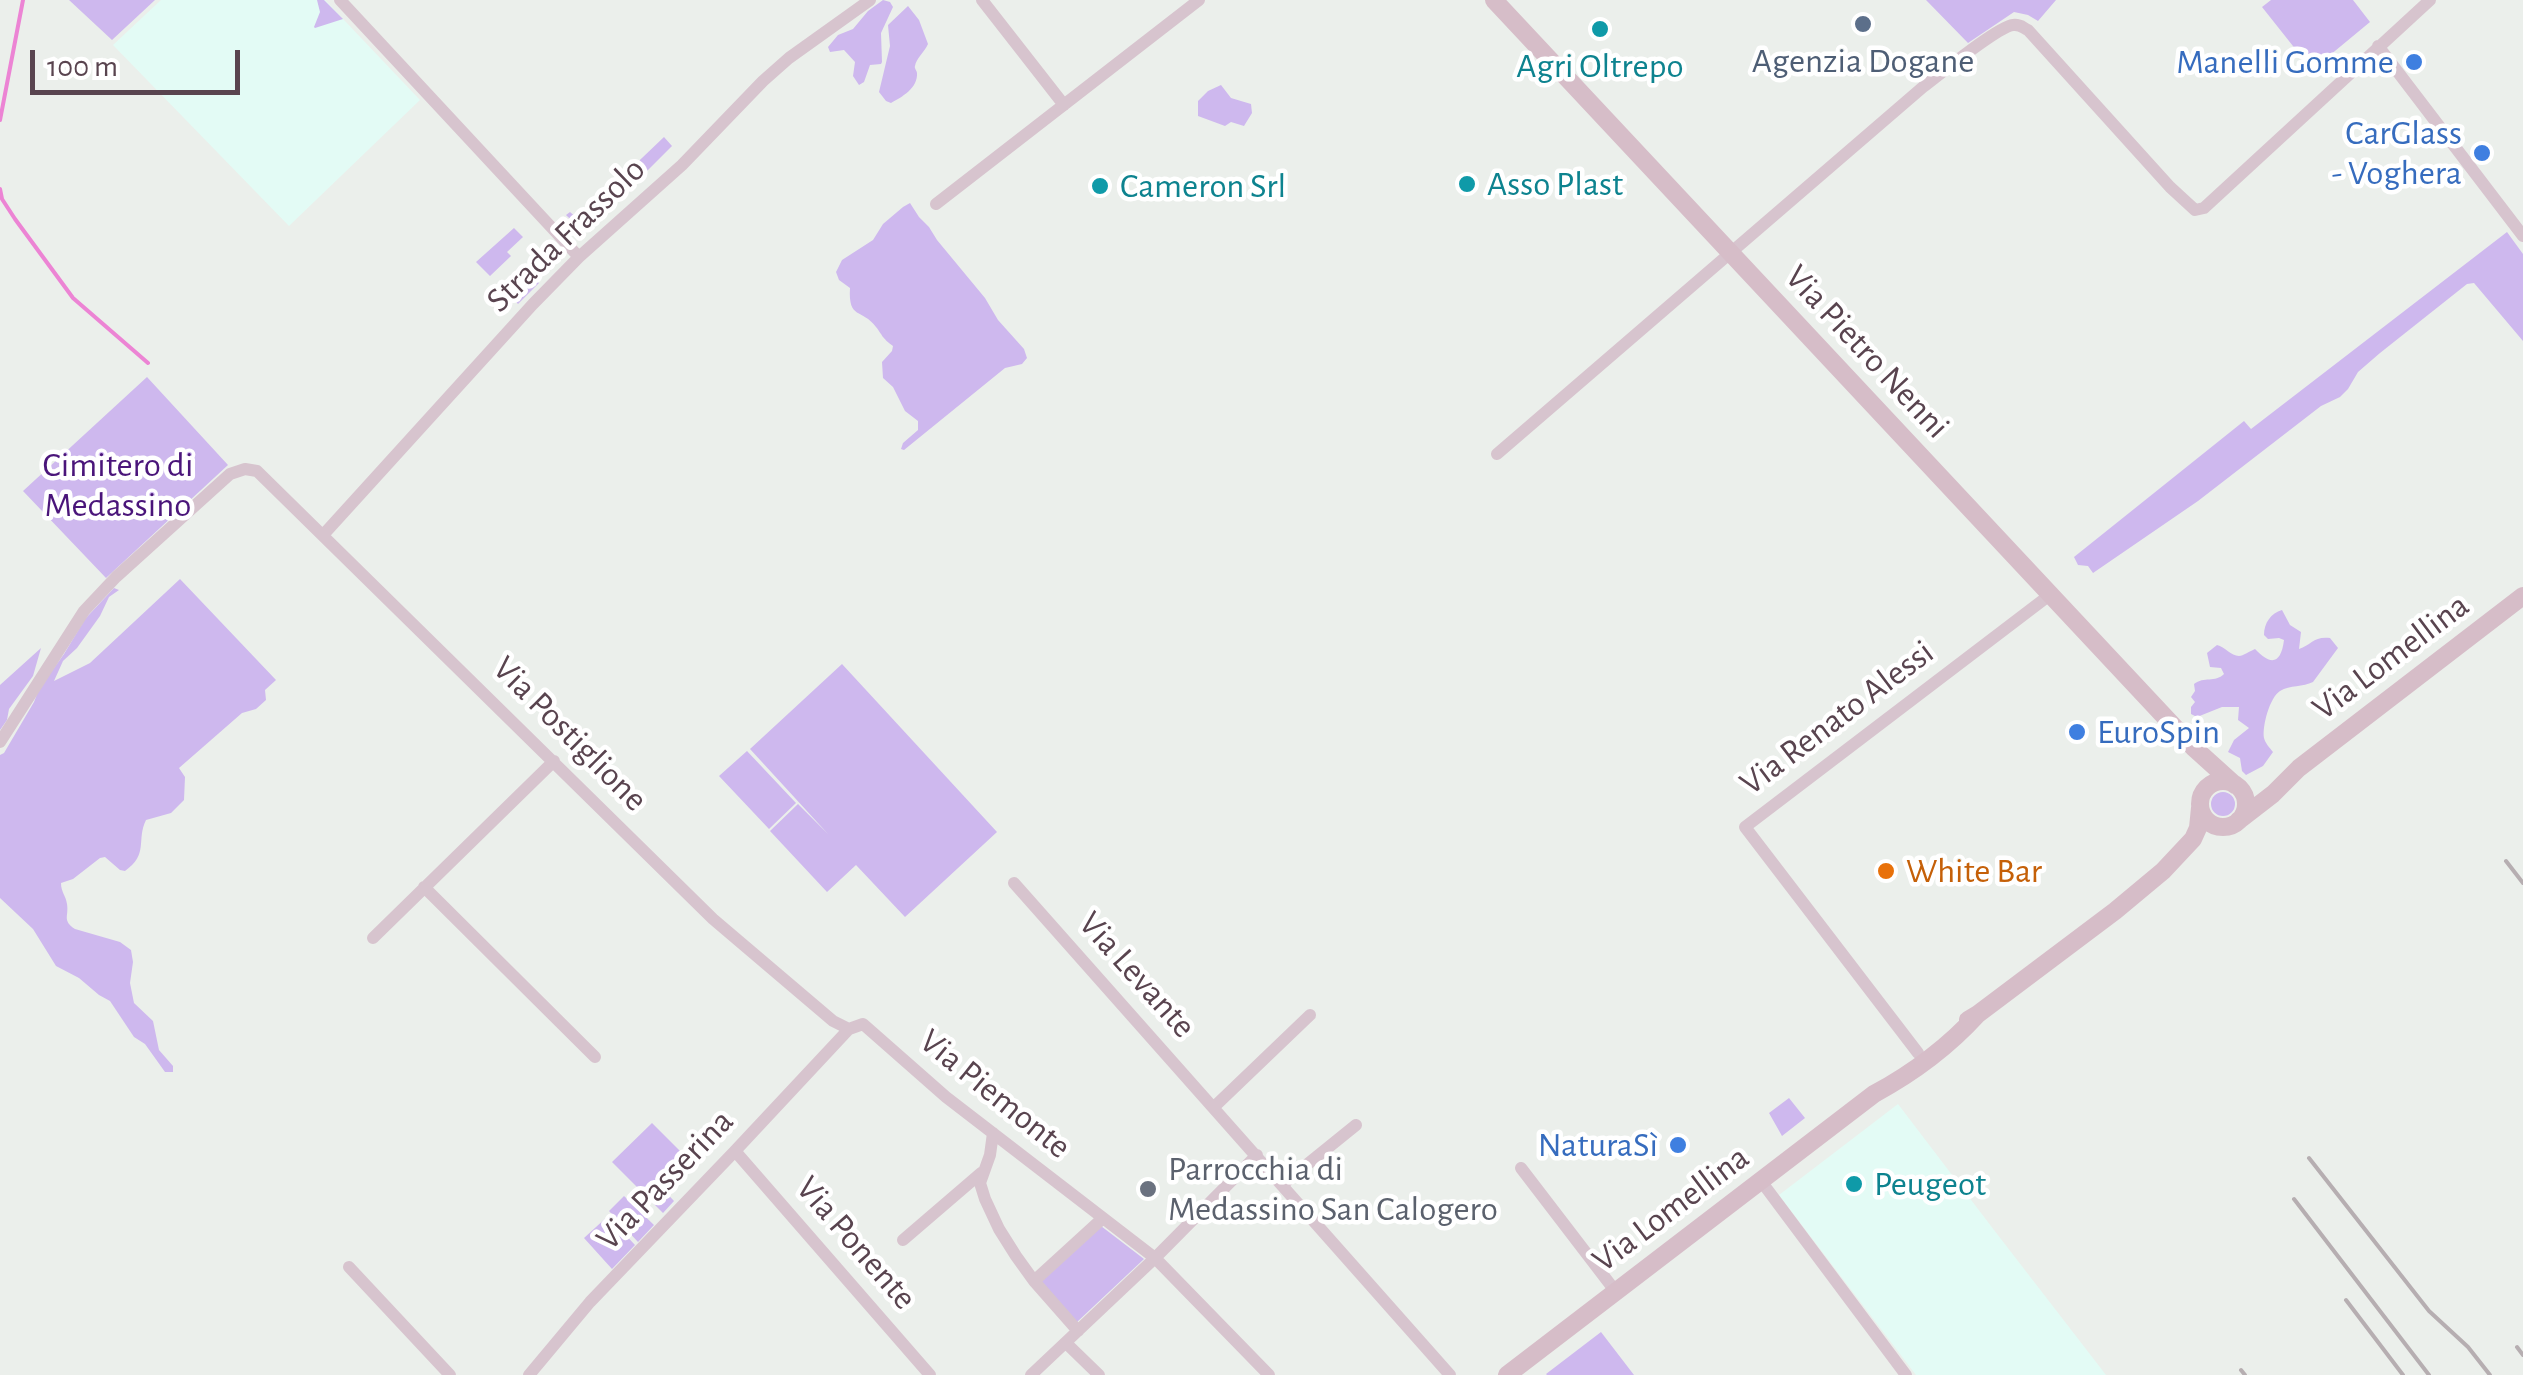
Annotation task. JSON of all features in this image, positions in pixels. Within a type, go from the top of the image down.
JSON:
[{"type":"main road","name":"Via Pietro Nenni","points":[[1494,0],[2194,748],[2237,786]]},
{"type":"main road","name":"Via Lomellina","points":[[2115,910],[2184,866],[2210,837],[2274,794],[2299,768],[2523,596]]},
{"type":"main road","points":[[2194,748],[2200,770],[2201,801],[2210,823],[2233,824],[2246,808],[2244,794],[2237,786]]},
{"type":"main road","name":"Via Lomellina","points":[[1507,1375],[1874,1094],[1918,1053],[1978,1014],[2115,910],[2187,847],[2198,828],[2207,788],[2221,781],[2254,789],[2299,768]]},
{"type":"main road","name":"Via Lomellina","points":[[1874,1094],[1904,1078],[1956,1039],[1978,1014]]},
{"type":"street","points":[[340,0],[579,257]]},
{"type":"street","name":"Strada Frassolo","points":[[324,534],[579,257],[682,165],[789,58],[870,0]]},
{"type":"street","points":[[982,0],[1064,104]]},
{"type":"street","points":[[936,204],[1198,0]]},
{"type":"street","points":[[1496,454],[1923,87],[2009,25],[2028,30],[2170,187],[2196,210],[2204,208],[2430,0]]},
{"type":"street","points":[[2378,46],[2523,236]]},
{"type":"street","name":"Via Postiglione","points":[[0,742],[64,638],[97,596],[230,474],[245,469],[258,471],[713,919],[833,1022],[849,1029]]},
{"type":"street","name":"Via Renato Alessi","points":[[1918,1053],[1744,827],[2050,594]]},
{"type":"street","points":[[373,938],[554,761]]},
{"type":"street","name":"Via Levante","points":[[1014,883],[1450,1375]]},
{"type":"street","points":[[424,887],[594,1057]]},
{"type":"street","points":[[1214,1107],[1310,1016]]},
{"type":"street","name":"Via Piemonte","points":[[849,1029],[864,1024],[946,1096],[1155,1258]]},
{"type":"street","name":"Via Passerina","points":[[532,1374],[590,1302],[849,1029]]},
{"type":"street","points":[[1282,1184],[1356,1125]]},
{"type":"street","points":[[993,1133],[980,1182],[984,1198],[999,1229],[1034,1281],[1078,1331]]},
{"type":"street","name":"Via Ponente","points":[[735,1151],[930,1375]]},
{"type":"street","points":[[1030,1375],[1155,1258],[1256,1155]]},
{"type":"street","points":[[1521,1168],[1616,1292]]},
{"type":"street","points":[[904,1240],[984,1170]]},
{"type":"street","points":[[1760,1181],[1906,1375]]},
{"type":"street","points":[[1034,1281],[1103,1218]]},
{"type":"street","points":[[1155,1258],[1270,1375]]},
{"type":"street","points":[[349,1268],[450,1375]]},
{"type":"street","points":[[1066,1343],[1100,1375]]},
{"type":"shaded area","points":[[161,0],[325,0],[420,100],[289,226],[113,45]]},
{"type":"shaded area","points":[[1898,1104],[2106,1375],[1916,1375],[1779,1195]]},
{"type":"green space","points":[[69,0],[155,0],[112,40]]},
{"type":"green space","points":[[317,0],[324,0],[343,19],[315,28],[320,12]]},
{"type":"green space","points":[[883,0],[893,7],[881,33],[882,62],[870,65],[859,85],[853,76],[855,62],[844,50],[830,52],[828,47]]},
{"type":"green space","points":[[1926,0],[2056,0],[2038,21],[2014,12],[1968,43]]},
{"type":"green space","points":[[2271,0],[2353,0],[2370,22],[2312,70],[2262,7]]},
{"type":"green space","points":[[908,6],[919,20],[928,44],[916,63],[915,83],[891,103],[879,92],[890,46],[888,25]]},
{"type":"green space","points":[[1221,85],[1231,98],[1251,104],[1252,113],[1244,126],[1231,122],[1225,126],[1198,116],[1198,101]]},
{"type":"green space","points":[[664,137],[672,146],[600,218],[583,224],[566,215],[570,212],[578,219]]},
{"type":"green space","points":[[910,203],[1024,349],[1027,358],[1022,364],[1005,368],[904,450],[903,443],[918,430],[918,421],[905,411],[893,387],[883,378],[882,362],[893,346],[854,309],[850,288],[839,280],[836,272],[842,260],[873,240],[883,224]]},
{"type":"green space","points":[[514,228],[523,237],[507,252],[511,256],[490,276],[476,262]]},
{"type":"green space","points":[[2507,232],[2523,254],[2523,341],[2474,283],[2467,284],[2358,372],[2340,397],[2321,406],[2198,501],[2093,573],[2088,566],[2078,565],[2074,557],[2244,421],[2251,429]]},
{"type":"green space","points":[[527,271],[539,283],[518,304],[510,295],[514,284]]},
{"type":"green space","name":"Cimitero di Medassino","points":[[147,377],[228,465],[106,578],[23,491]]},
{"type":"green space","points":[[180,579],[276,680],[265,690],[266,700],[256,709],[242,713],[179,768],[185,777],[184,800],[171,813],[146,820],[140,853],[132,865],[120,870],[105,857],[100,858],[73,879],[61,883],[71,926],[120,942],[131,950],[134,1003],[153,1021],[159,1050],[173,1066],[173,1072],[165,1072],[145,1044],[134,1037],[110,1001],[56,966],[33,929],[0,898],[0,755],[85,619],[114,588],[119,590],[109,597],[77,648],[63,661],[54,681],[90,663]]},
{"type":"green space","points":[[2282,610],[2290,625],[2301,632],[2299,649],[2325,638],[2330,638],[2338,648],[2313,682],[2276,694],[2264,733],[2273,752],[2263,766],[2246,775],[2240,758],[2228,752],[2234,740],[2249,728],[2238,720],[2239,707],[2222,707],[2197,717],[2191,714],[2195,702],[2191,697],[2194,684],[2224,674],[2221,668],[2210,667],[2207,653],[2217,645],[2236,656],[2255,649],[2270,660],[2278,658],[2284,640],[2268,639],[2264,631],[2271,616]]},
{"type":"green space","points":[[41,648],[33,676],[9,709],[0,730],[0,685]]},
{"type":"green space","points":[[842,664],[997,832],[905,917],[856,865],[827,892],[770,831],[798,804],[828,834],[750,749]]},
{"type":"green space","points":[[747,751],[796,803],[769,829],[719,776]]},
{"type":"green space","points":[[2223,792],[2232,795],[2232,813],[2223,816],[2214,813],[2211,804],[2214,795]]},
{"type":"green space","points":[[1789,1098],[1805,1118],[1782,1136],[1769,1113]]},
{"type":"green space","points":[[652,1123],[687,1158],[660,1186],[674,1201],[663,1213],[612,1162]]},
{"type":"green space","points":[[624,1196],[654,1225],[638,1242],[609,1211]]},
{"type":"green space","points":[[608,1216],[635,1245],[612,1269],[584,1238]]},
{"type":"green space","points":[[1101,1226],[1144,1259],[1077,1322],[1041,1281]]},
{"type":"green space","points":[[1601,1332],[1634,1375],[1546,1374]]},
{"type":"waterway","points":[[0,120],[23,0]]},
{"type":"waterway","points":[[0,189],[15,219],[73,298],[148,363]]},
{"type":"railway","points":[[2506,861],[2523,883]]},
{"type":"railway","points":[[2309,1158],[2429,1311],[2468,1347],[2490,1375]]},
{"type":"railway","points":[[2294,1199],[2429,1375]]},
{"type":"railway","points":[[2346,1300],[2403,1375]]},
{"type":"railway","points":[[2517,1347],[2523,1355]]},
{"type":"railway","points":[[2241,1370],[2245,1375]]},
{"type":"place","name":"Agenzia Dogane","points":[[1863,24]]},
{"type":"place","name":"Agri Oltrepo","points":[[1600,29]]},
{"type":"place","name":"Manelli Gomme","points":[[2414,62]]},
{"type":"place","name":"CarGlass - Voghera","points":[[2482,153]]},
{"type":"place","name":"Asso Plast","points":[[1467,184]]},
{"type":"place","name":"Cameron Srl","points":[[1100,186]]},
{"type":"place","name":"EuroSpin","points":[[2077,732]]},
{"type":"place","name":"White Bar","points":[[1886,871]]},
{"type":"place","name":"NaturaSì","points":[[1678,1145]]},
{"type":"place","name":"Peugeot","points":[[1854,1184]]},
{"type":"place","name":"Parrocchia di Medassino San Calogero","points":[[1148,1189]]}]
